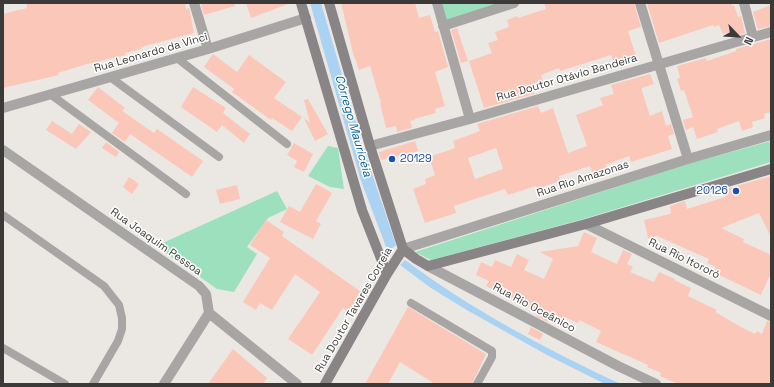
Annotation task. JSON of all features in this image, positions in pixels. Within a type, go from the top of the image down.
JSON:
[{"type":"street","points":[[194,3],[208,49]]},
{"type":"street","points":[[301,3],[362,210],[387,274]]},
{"type":"street","points":[[329,3],[370,146],[403,249]]},
{"type":"street","points":[[437,3],[470,119]]},
{"type":"street","points":[[443,26],[514,3]]},
{"type":"street","points":[[640,3],[688,158]]},
{"type":"street","points":[[744,3],[753,37]]},
{"type":"street","name":"Rua Leonardo da Vinci","points":[[3,108],[208,49],[306,18]]},
{"type":"street","name":"Rua Doutor Otávio Bandeira","points":[[370,146],[470,119],[771,32]]},
{"type":"street","name":"Rua Rio Amazonas","points":[[403,249],[688,158],[771,135]]},
{"type":"street","name":"Rua Joaquim Pessoa","points":[[3,150],[199,286],[206,294],[209,313]]},
{"type":"street","points":[[428,266],[586,224],[771,169]]},
{"type":"street","name":"Rua Rio Itororó","points":[[586,224],[771,316]]},
{"type":"street","name":"Rua Doutor Tavares Correia","points":[[325,384],[387,274],[403,249]]},
{"type":"street","name":"Rua Rio Oceânico","points":[[403,249],[428,266],[618,366],[656,384]]},
{"type":"street","points":[[164,384],[209,313],[297,384]]},
{"type":"lane","points":[[177,58],[288,144]]},
{"type":"lane","points":[[110,77],[219,157]]},
{"type":"lane","points":[[50,94],[186,194]]},
{"type":"lane","points":[[3,215],[104,286],[119,305],[122,318],[122,329],[118,341],[93,384]]},
{"type":"lane","points":[[411,303],[492,351],[492,357],[477,384]]},
{"type":"lane","points":[[3,348],[65,384]]},
{"type":"green space","points":[[437,3],[504,3],[443,22]]},
{"type":"green space","points":[[771,141],[771,162],[580,220],[431,260],[415,252],[691,163]]},
{"type":"green space","points":[[328,146],[338,148],[344,189],[330,187],[308,176]]},
{"type":"green space","points":[[277,191],[287,209],[268,218],[247,247],[257,254],[234,292],[217,289],[156,246]]},
{"type":"water","name":"Córrego Mauricéia","points":[[310,3],[321,3],[364,150],[396,245],[388,252],[361,181]]},
{"type":"water","points":[[405,260],[482,312],[564,357],[621,384],[605,384],[547,355],[465,309],[431,288],[400,265]]},
{"type":"building","points":[[26,3],[185,3],[186,9],[189,8],[194,33],[141,47],[141,49],[125,53],[126,55],[87,64],[58,73],[59,75],[3,88],[3,14],[27,8]]},
{"type":"building","points":[[207,3],[234,3],[235,6],[204,15],[201,5]]},
{"type":"building","points":[[246,3],[288,3],[288,4],[251,18]]},
{"type":"building","points":[[341,3],[415,3],[419,18],[430,15],[435,32],[438,31],[448,67],[435,72],[445,106],[435,109],[436,113],[410,121],[412,128],[397,132],[396,126],[386,128],[381,103],[370,66],[359,70],[353,53]]},
{"type":"building","points":[[544,3],[634,3],[641,27],[628,31],[636,56],[614,63],[611,55],[560,71],[559,68],[541,75],[545,86],[533,90],[534,94],[484,108],[469,61],[492,53],[488,43],[498,40],[495,32],[509,27],[507,20],[546,9]]},
{"type":"building","points":[[647,3],[731,3],[732,6],[734,5],[738,17],[741,16],[745,33],[732,37],[730,32],[723,34],[719,25],[714,27],[713,25],[659,43]]},
{"type":"building","points":[[771,5],[771,26],[758,29],[753,12]]},
{"type":"building","points":[[457,28],[468,61],[461,63],[451,30]]},
{"type":"building","points":[[771,39],[771,112],[764,114],[765,118],[752,122],[753,127],[742,131],[739,121],[717,129],[718,132],[697,139],[693,127],[686,130],[683,120],[693,117],[684,90],[681,91],[677,79],[680,78],[677,66],[706,58],[707,61],[736,51],[736,49]]},
{"type":"building","points":[[213,54],[237,72],[249,55],[286,82],[274,98],[302,117],[292,131],[272,118],[271,120],[232,92],[234,89],[204,67]]},
{"type":"building","points":[[650,74],[654,84],[642,88],[642,91],[650,116],[662,111],[666,126],[671,124],[674,134],[668,136],[672,149],[631,162],[629,156],[605,165],[607,169],[593,174],[590,166],[559,176],[560,181],[537,189],[536,186],[508,195],[505,189],[454,206],[456,213],[425,223],[413,189],[426,184],[425,179],[435,175],[429,157],[455,148],[453,141],[480,131],[477,124],[538,106],[541,113],[553,108],[568,153],[587,146],[576,115],[603,105],[600,98],[614,94],[611,85]],"holes":[[[496,148],[503,169],[475,179],[468,158]]]},
{"type":"building","points":[[98,87],[125,108],[122,111],[154,133],[157,129],[203,161],[192,177],[130,134],[125,142],[112,133],[119,123],[88,100]]},
{"type":"building","points":[[193,87],[226,108],[223,113],[250,134],[244,143],[222,125],[217,132],[181,107]]},
{"type":"building","points":[[308,99],[328,134],[315,141],[304,118],[310,123],[304,100]]},
{"type":"building","points":[[52,121],[72,134],[79,124],[91,132],[76,149],[46,130]]},
{"type":"building","points":[[415,141],[418,151],[381,160],[379,152]]},
{"type":"building","points":[[106,142],[119,152],[116,157],[102,148]]},
{"type":"building","points":[[294,143],[313,154],[304,172],[294,167],[297,161],[287,155]]},
{"type":"building","points":[[771,176],[771,237],[759,213],[721,228],[744,239],[743,242],[771,255],[771,273],[761,295],[713,272],[716,267],[707,263],[709,259],[657,236],[648,238],[644,220],[670,214],[670,206],[685,201],[687,209],[725,197],[723,190]]},
{"type":"building","points":[[129,177],[139,184],[132,194],[123,187]]},
{"type":"building","points":[[316,184],[332,193],[316,221],[321,224],[313,239],[280,222],[289,206],[300,212]]},
{"type":"building","points":[[237,185],[240,199],[220,204],[216,190]]},
{"type":"building","points":[[266,220],[284,232],[282,236],[364,294],[351,314],[343,308],[312,355],[288,339],[320,292],[295,274],[272,310],[260,303],[256,310],[243,302],[270,258],[250,245]]},
{"type":"building","points":[[584,232],[597,238],[591,252],[617,264],[623,250],[632,254],[627,264],[633,267],[630,272],[654,282],[659,272],[675,279],[674,280],[691,288],[688,296],[717,310],[715,312],[755,334],[757,331],[762,334],[767,321],[771,322],[771,384],[678,384],[660,376],[661,373],[647,367],[648,365],[596,342],[601,331],[579,320],[578,323],[564,317],[561,323],[550,318],[548,322],[536,316],[538,312],[486,286],[489,281],[476,275],[481,262],[492,267],[495,260],[511,267],[517,254],[529,260],[524,270],[544,279],[553,259],[540,252],[578,246]]},
{"type":"building","points":[[408,307],[486,354],[472,384],[435,384],[400,362],[388,384],[365,384]]},
{"type":"building","points":[[531,327],[543,334],[540,340],[528,334]]},
{"type":"building","points":[[233,349],[267,378],[263,384],[208,384]]},
{"type":"place","name":"20129","points":[[392,159]]},
{"type":"place","name":"20126","points":[[736,191]]}]
